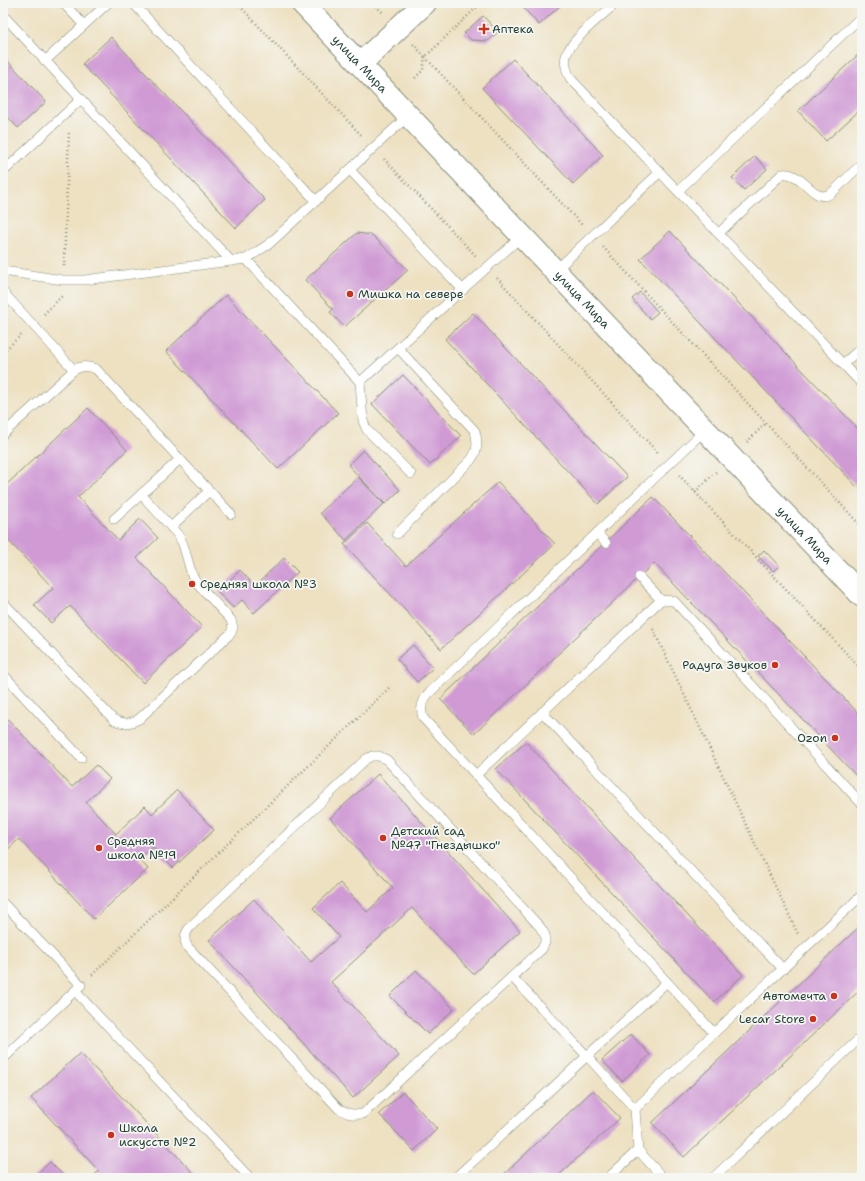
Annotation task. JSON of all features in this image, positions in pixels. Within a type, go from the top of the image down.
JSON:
[{"type":"main road","points":[[360,64],[425,3]]},
{"type":"main road","name":"улица Мира","points":[[306,4],[408,116],[862,596]]},
{"type":"lane","points":[[63,3],[84,25]]},
{"type":"lane","points":[[45,61],[108,3]]},
{"type":"lane","points":[[133,3],[316,201]]},
{"type":"lane","points":[[616,3],[572,44],[566,56],[566,68],[570,78],[862,384]]},
{"type":"lane","points":[[3,15],[231,261]]},
{"type":"lane","points":[[678,191],[862,16]]},
{"type":"lane","points":[[3,172],[81,99]]},
{"type":"lane","points":[[3,270],[63,280],[85,280],[246,259],[269,244],[408,116]]},
{"type":"lane","points":[[719,234],[782,174],[789,173],[797,177],[814,192],[821,196],[830,195],[862,164]]},
{"type":"lane","points":[[350,170],[463,290]]},
{"type":"lane","points":[[555,271],[660,172]]},
{"type":"lane","points":[[360,382],[522,236]]},
{"type":"lane","points":[[246,259],[360,382],[363,421],[368,430],[411,474]]},
{"type":"lane","points":[[3,292],[74,370]]},
{"type":"lane","points":[[843,364],[862,347]]},
{"type":"lane","points":[[396,534],[471,460],[476,453],[478,442],[475,431],[398,348]]},
{"type":"lane","points":[[3,434],[74,370],[81,366],[88,366],[96,369],[231,514]]},
{"type":"lane","points":[[705,430],[428,694],[422,702],[421,711],[423,718],[714,1033]]},
{"type":"lane","points":[[114,519],[180,458]]},
{"type":"lane","points":[[171,527],[209,491]]},
{"type":"lane","points":[[3,602],[114,720],[123,723],[131,723],[139,719],[231,633],[233,627],[231,620],[197,583],[192,575],[183,544],[178,535],[141,494]]},
{"type":"lane","points":[[597,533],[606,542]]},
{"type":"lane","points":[[639,578],[661,600],[674,601],[862,804]]},
{"type":"lane","points":[[476,775],[661,600]]},
{"type":"lane","points":[[3,674],[82,758]]},
{"type":"lane","points":[[542,712],[783,969]]},
{"type":"lane","points":[[372,756],[379,756],[387,760],[540,927],[545,935],[545,942],[542,948],[512,976],[363,1114],[348,1114],[339,1109],[184,941],[185,934],[190,927],[366,759],[372,756]]},
{"type":"lane","points":[[635,1109],[862,895]]},
{"type":"lane","points":[[3,904],[250,1178]]},
{"type":"lane","points":[[512,976],[635,1109],[638,1150],[663,1178]]},
{"type":"lane","points":[[455,1178],[667,982]]},
{"type":"lane","points":[[3,1059],[78,988]]},
{"type":"lane","points":[[713,1178],[862,1036]]},
{"type":"lane","points":[[608,1178],[638,1150]]},
{"type":"path","points":[[237,3],[487,268],[862,670]]},
{"type":"path","points":[[415,78],[423,70],[425,57],[862,527]]},
{"type":"path","points":[[63,280],[70,108]]},
{"type":"path","points":[[646,614],[805,948]]},
{"type":"path","points":[[78,988],[389,688]]},
{"type":"building","points":[[519,3],[563,3],[539,25]]},
{"type":"building","points":[[483,16],[498,32],[488,41],[471,40],[464,33]]},
{"type":"building","points":[[111,37],[265,200],[236,228],[82,64]]},
{"type":"building","points":[[862,51],[862,108],[826,141],[798,111]]},
{"type":"building","points":[[3,56],[46,102],[18,128],[3,112]]},
{"type":"building","points":[[513,59],[603,155],[573,184],[482,88]]},
{"type":"building","points":[[755,156],[767,169],[744,190],[732,178]]},
{"type":"building","points":[[670,231],[862,433],[862,492],[640,259]]},
{"type":"building","name":"Мишка на севере","points":[[357,233],[372,235],[408,270],[344,327],[330,312],[333,309],[305,280]]},
{"type":"building","points":[[640,292],[658,312],[650,319],[632,299]]},
{"type":"building","points":[[226,295],[338,413],[278,469],[166,351]]},
{"type":"building","points":[[473,313],[627,477],[598,504],[445,339]]},
{"type":"building","points":[[403,375],[461,436],[430,465],[372,404]]},
{"type":"building","points":[[88,408],[127,450],[78,497],[118,540],[140,519],[158,538],[137,558],[202,627],[143,683],[70,606],[51,623],[34,605],[53,588],[3,535],[3,488]]},
{"type":"building","points":[[363,450],[400,490],[385,504],[348,465]]},
{"type":"building","points":[[358,477],[384,504],[346,540],[320,513]]},
{"type":"building","points":[[498,482],[555,544],[441,649],[344,544],[367,523],[406,566]]},
{"type":"building","points":[[653,497],[862,717],[862,782],[654,563],[474,734],[440,699]]},
{"type":"building","points":[[764,550],[779,566],[773,571],[758,556]]},
{"type":"building","points":[[284,558],[298,572],[254,613],[242,600],[233,608],[218,592],[240,570],[255,586]]},
{"type":"building","points":[[413,645],[433,668],[417,682],[397,659]]},
{"type":"building","points":[[3,714],[72,787],[96,765],[110,779],[86,802],[116,834],[145,806],[152,814],[177,790],[214,830],[173,868],[153,847],[139,859],[148,869],[94,919],[19,839],[3,854],[3,828],[5,826],[3,823]]},
{"type":"building","points":[[526,742],[743,975],[714,1002],[496,769]]},
{"type":"building","points":[[378,774],[520,931],[473,974],[412,908],[331,982],[399,1056],[353,1098],[209,940],[254,899],[311,962],[339,937],[313,908],[340,883],[367,912],[393,888],[330,818]]},
{"type":"building","points":[[862,924],[862,988],[684,1157],[652,1123]]},
{"type":"building","points":[[416,970],[454,1009],[428,1034],[390,996]]},
{"type":"building","points":[[631,1034],[650,1055],[622,1081],[602,1060]]},
{"type":"building","name":"Школа искусств №2","points":[[80,1053],[198,1178],[91,1178],[99,1171],[31,1098]]},
{"type":"building","points":[[593,1090],[620,1118],[556,1178],[500,1178]]},
{"type":"building","points":[[403,1092],[437,1129],[414,1151],[379,1114]]},
{"type":"building","points":[[50,1162],[66,1178],[32,1178]]},
{"type":"place","name":"Аптека","points":[[484,29]]},
{"type":"place","name":"Мишка на севере","points":[[350,294]]},
{"type":"place","name":"Средняя школа №3","points":[[192,584]]},
{"type":"place","name":"Радуга Звуков","points":[[775,665]]},
{"type":"place","name":"Ozon","points":[[835,738]]},
{"type":"place","name":"Детский сад №47 \"Гнездышко\"","points":[[383,838]]},
{"type":"place","name":"Средняя школа №19","points":[[99,848]]},
{"type":"place","name":"Автомечта","points":[[834,996]]},
{"type":"place","name":"Lecar Store","points":[[813,1019]]},
{"type":"place","name":"Школа искусств №2","points":[[111,1135]]}]
